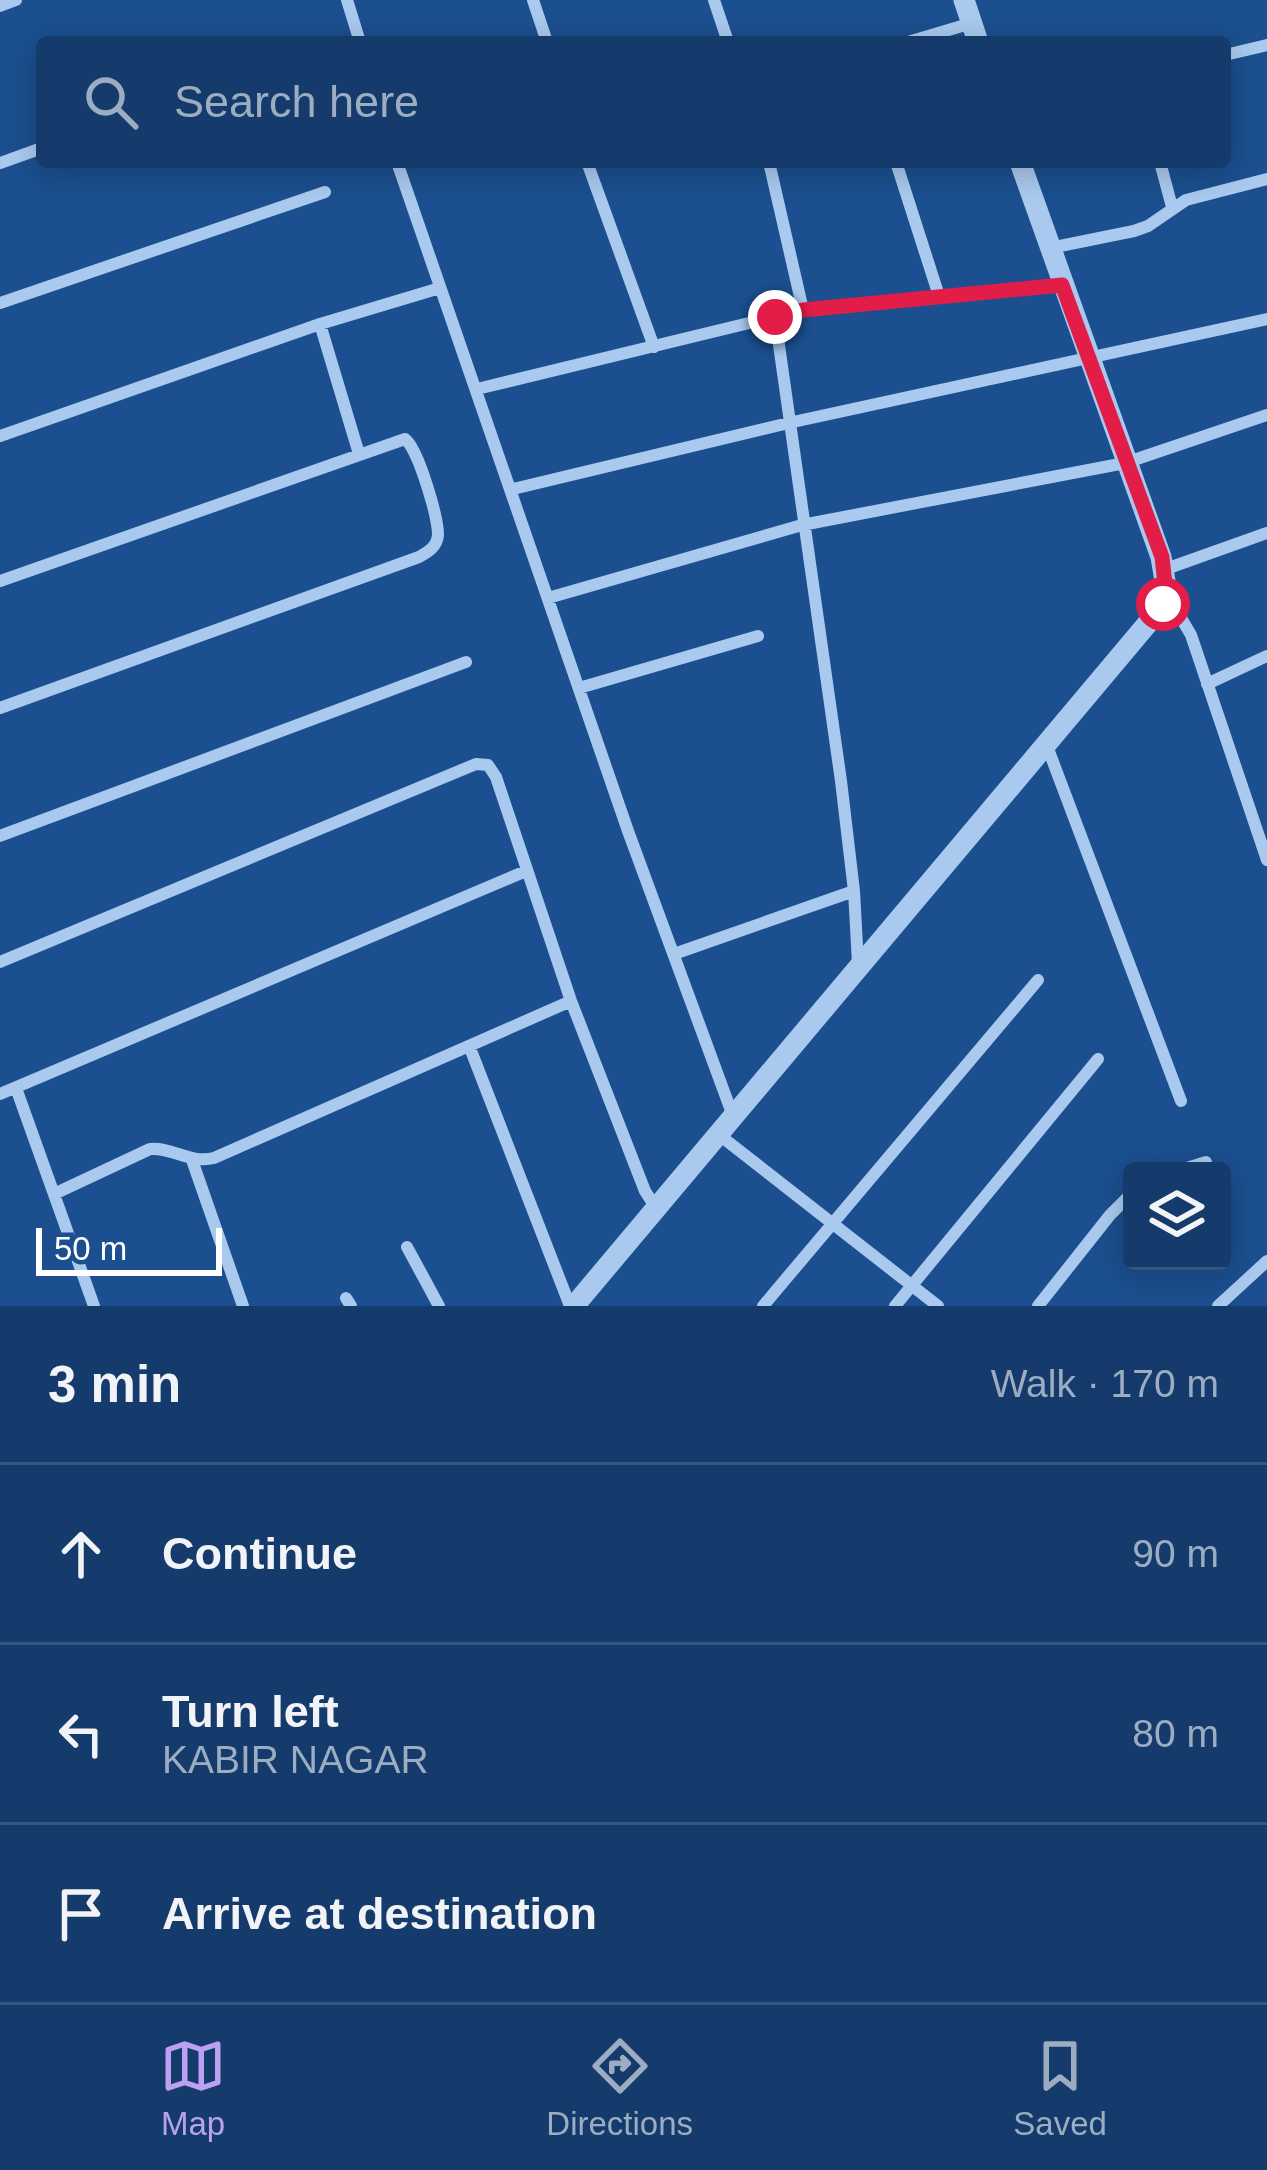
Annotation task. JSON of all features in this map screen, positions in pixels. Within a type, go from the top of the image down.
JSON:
[{"type":"street","points":[[0,6],[16,0]]},
{"type":"street","points":[[347,0],[357,36]]},
{"type":"street","points":[[533,0],[546,36]]},
{"type":"street","points":[[714,0],[726,36]]},
{"type":"street","points":[[964,0],[975,32]]},
{"type":"street","points":[[1231,54],[1267,45]]},
{"type":"street","points":[[0,163],[36,150]]},
{"type":"street","points":[[399,168],[674,955],[725,1126],[829,1224],[938,1306]]},
{"type":"street","points":[[589,168],[654,347]]},
{"type":"street","points":[[770,168],[803,310]]},
{"type":"street","points":[[898,168],[939,296]]},
{"type":"street","points":[[1022,168],[1165,581],[1191,635],[1263,835],[1267,860]]},
{"type":"street","points":[[1162,168],[1172,207]]},
{"type":"street","points":[[1050,248],[1134,231],[1186,200],[1267,179]]},
{"type":"street","points":[[0,303],[325,192]]},
{"type":"street","points":[[477,389],[803,310],[1062,285]]},
{"type":"street","points":[[0,436],[320,324],[440,288]]},
{"type":"street","points":[[775,317],[854,891],[858,969]]},
{"type":"street","points":[[513,489],[793,422],[1267,319]]},
{"type":"street","points":[[320,324],[359,454]]},
{"type":"street","points":[[548,598],[802,524],[1125,463],[1267,415]]},
{"type":"street","points":[[0,581],[405,439],[413,444],[438,533],[430,550],[0,708]]},
{"type":"street","points":[[1165,581],[1267,533]]},
{"type":"street","points":[[470,1048],[572,1306],[1158,615],[1165,581]]},
{"type":"street","points":[[579,688],[758,636]]},
{"type":"street","points":[[1207,684],[1267,656]]},
{"type":"street","points":[[0,836],[466,662]]},
{"type":"street","points":[[1046,746],[1181,1101]]},
{"type":"street","points":[[0,962],[483,763],[493,770],[571,1001],[645,1191],[656,1208]]},
{"type":"street","points":[[0,1094],[526,871]]},
{"type":"street","points":[[674,955],[854,891]]},
{"type":"street","points":[[763,1306],[1038,980]]},
{"type":"street","points":[[54,1194],[150,1149],[161,1148],[192,1160],[214,1158],[571,1001]]},
{"type":"street","points":[[895,1306],[1098,1059]]},
{"type":"street","points":[[16,1088],[94,1306]]},
{"type":"street","points":[[192,1160],[243,1306]]},
{"type":"street","points":[[1037,1306],[1123,1202]]},
{"type":"street","points":[[406,1247],[439,1306]]},
{"type":"street","points":[[1218,1306],[1267,1261]]},
{"type":"route","points":[[775,317],[803,310],[1062,285],[1162,557],[1163,604]]}]
